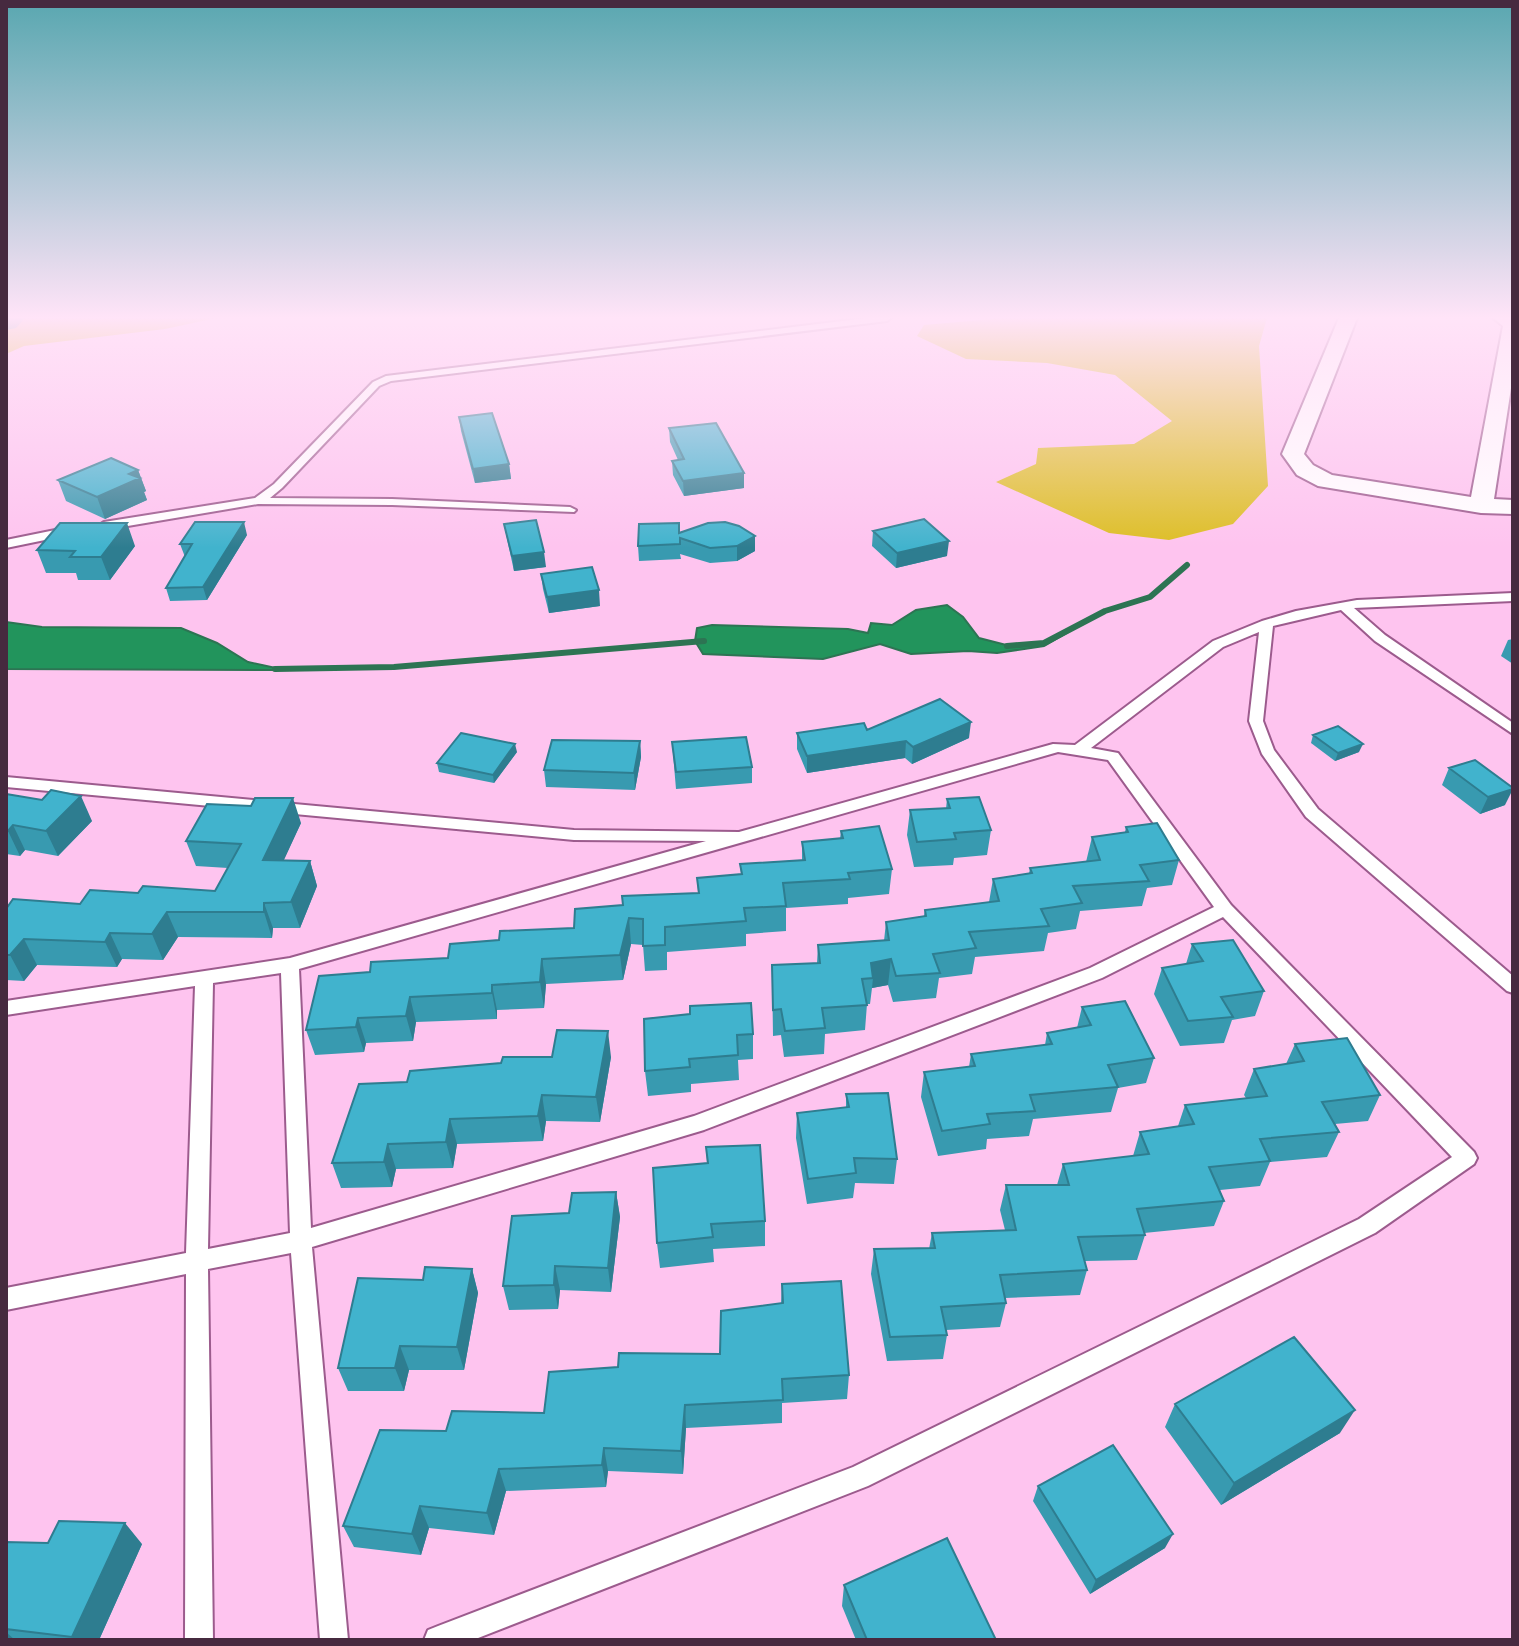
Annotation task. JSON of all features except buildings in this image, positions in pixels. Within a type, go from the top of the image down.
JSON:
[{"type":"street","points":[[1317,395],[1293,454],[1305,470],[1326,481],[1481,506],[1513,507]]},
{"type":"street","points":[[1481,506],[1500,395]]},
{"type":"lane","points":[[258,501],[278,486],[366,395]]},
{"type":"lane","points":[[6,544],[258,501],[392,502],[570,510]]},
{"type":"lane","points":[[1078,750],[1218,644],[1291,615],[1346,608],[1513,597]]},
{"type":"lane","points":[[1346,608],[1380,638],[1513,730]]},
{"type":"lane","points":[[1267,624],[1256,721],[1267,751],[1312,813],[1513,986]]},
{"type":"lane","points":[[6,1008],[290,965],[754,836],[1058,747],[1113,756],[1225,909],[1467,1158],[1367,1226],[859,1477],[438,1640]]},
{"type":"lane","points":[[6,782],[574,835],[754,836]]},
{"type":"lane","points":[[6,1299],[197,1264],[301,1241],[697,1124],[1096,973],[1225,909]]},
{"type":"lane","points":[[290,965],[301,1241],[334,1640]]},
{"type":"lane","points":[[199,1640],[197,1264],[204,978]]},
{"type":"shaded area","points":[[1140,395],[1262,395],[1268,486],[1233,524],[1169,540],[1109,533],[996,482],[1036,464],[1038,448],[1134,444],[1172,421]]},
{"type":"shaded area","points":[[947,605],[963,617],[979,638],[1014,647],[1044,643],[1079,626],[1044,646],[997,653],[911,654],[880,644],[823,659],[703,654],[695,641],[697,628],[712,625],[848,629],[868,633],[871,623],[892,625],[916,610]]},
{"type":"shaded area","points":[[6,622],[42,627],[181,628],[217,643],[248,662],[285,670],[6,669]]},
{"type":"waterway","points":[[1007,646],[1044,643],[1105,611],[1150,597],[1187,565]]},
{"type":"waterway","points":[[275,669],[394,667],[704,641]]}]
